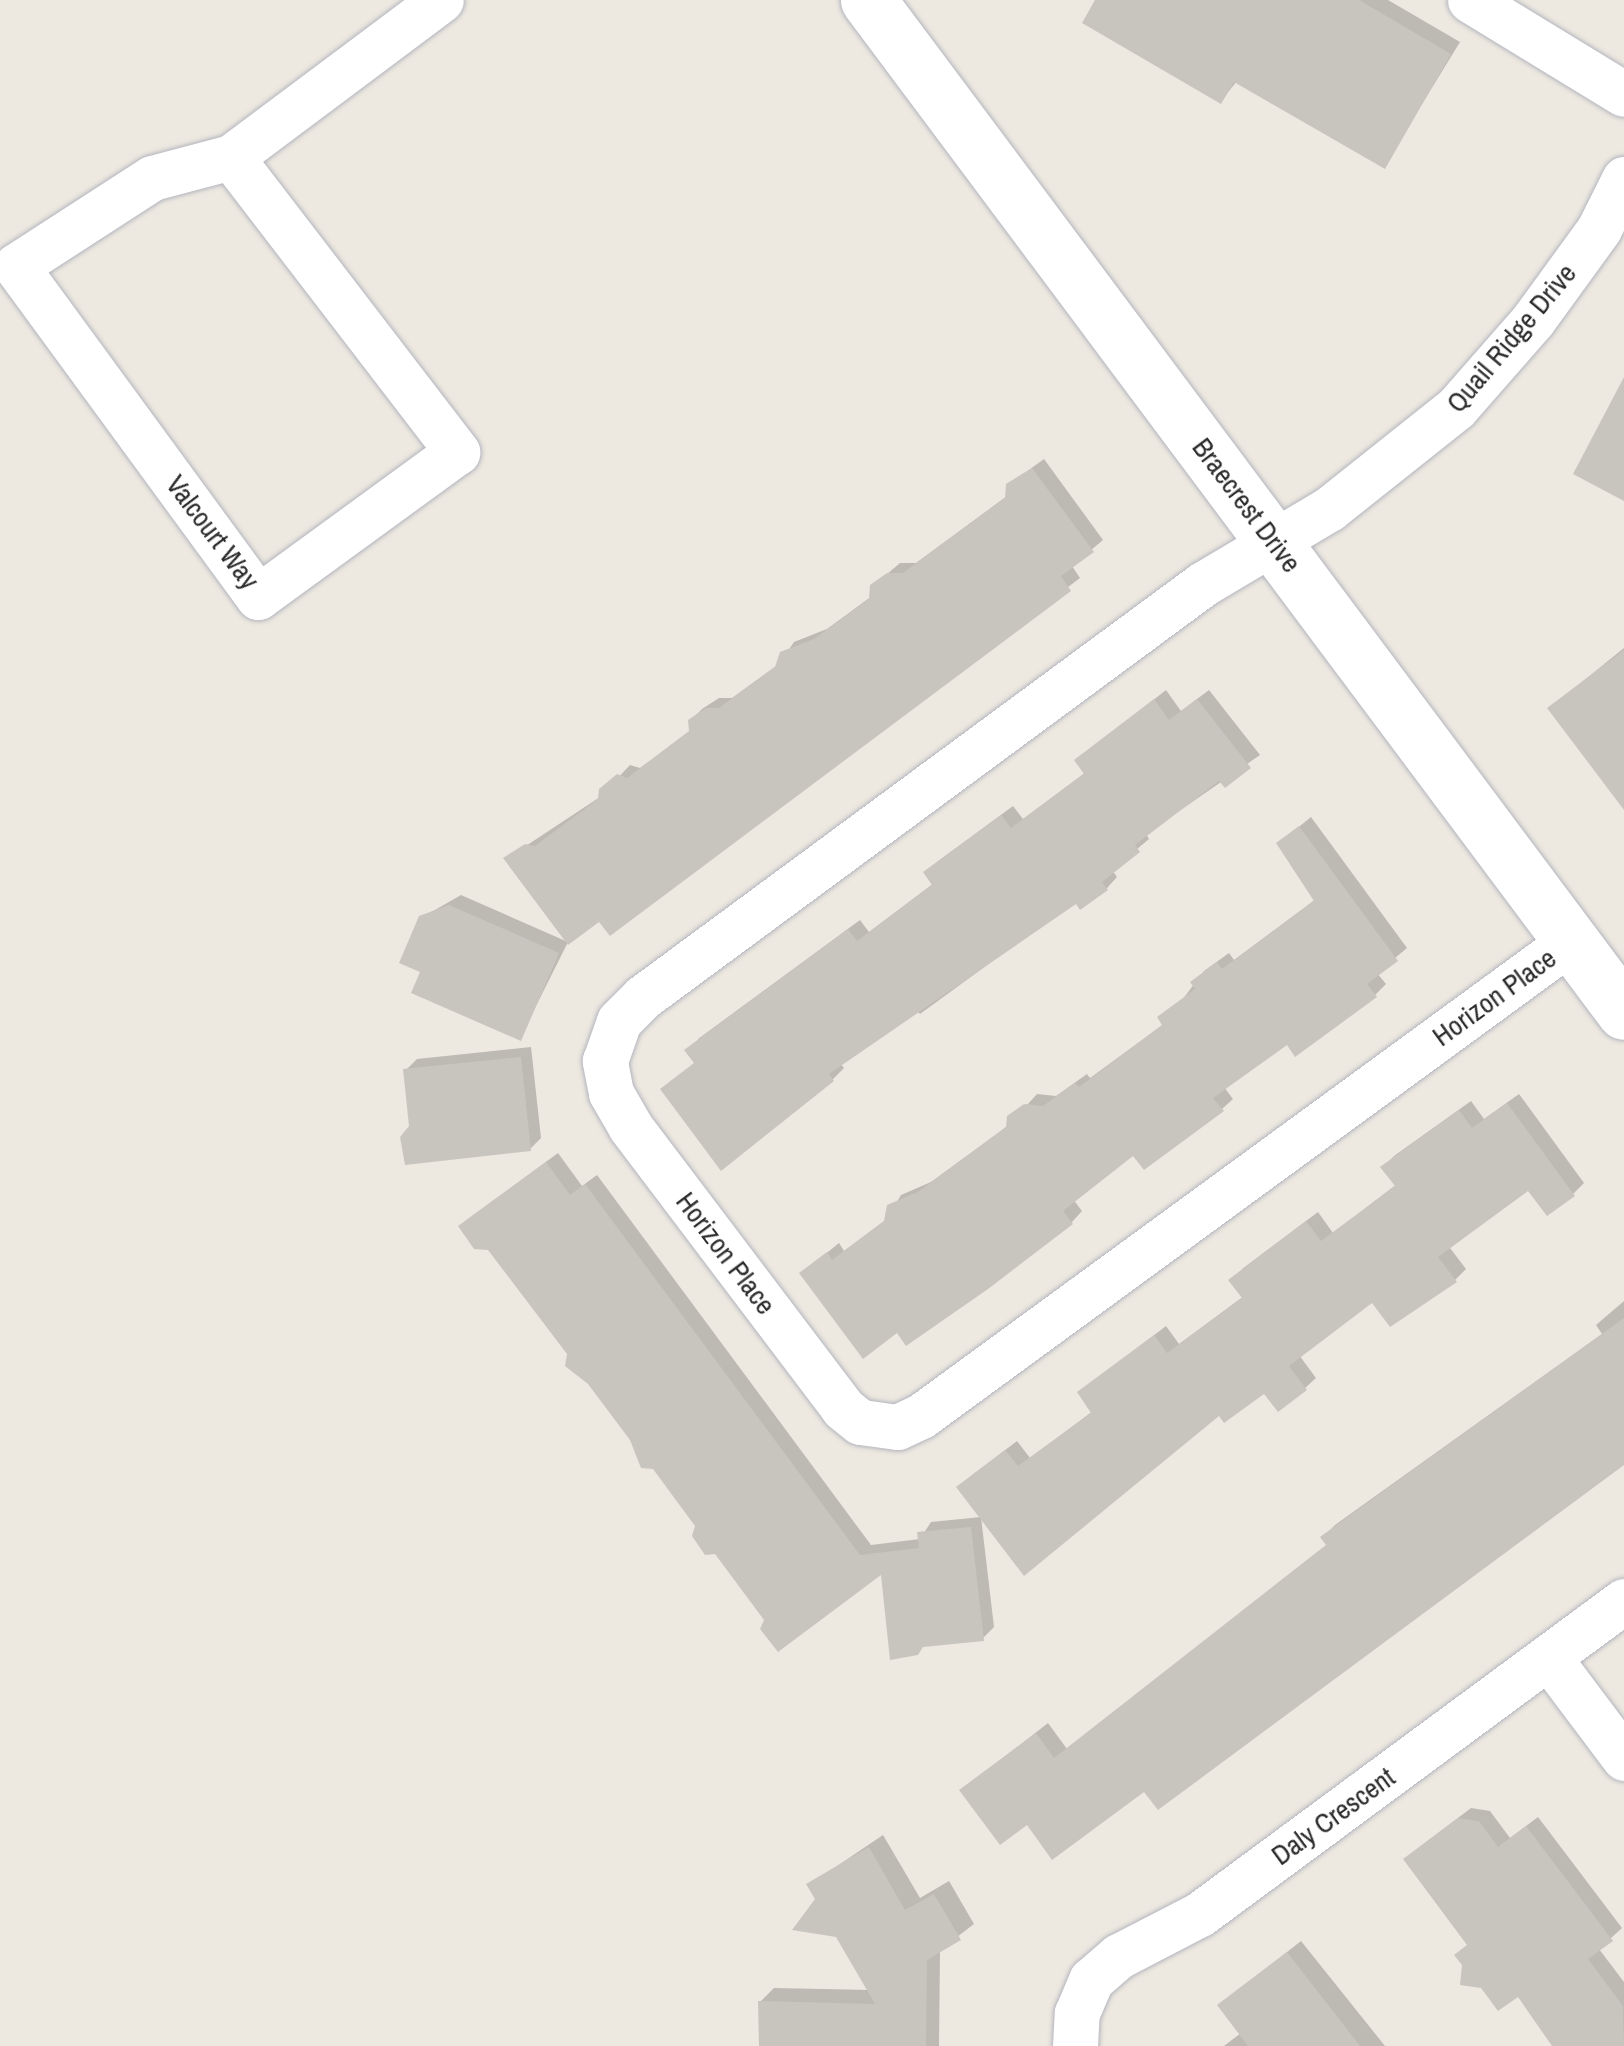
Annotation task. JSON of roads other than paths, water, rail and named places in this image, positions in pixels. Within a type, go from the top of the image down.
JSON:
[{"type":"street","name":"Valcourt Way","points":[[231,157],[457,452],[258,597],[16,266],[152,178],[231,157],[441,0]]},
{"type":"street","name":"Braecrest Drive","points":[[868,0],[1624,1012]]},
{"type":"street","points":[[1470,0],[1624,94]]},
{"type":"street","name":"Quail Ridge Drive","points":[[1272,538],[1329,509],[1456,408],[1533,320],[1599,229],[1624,179]]},
{"type":"street","name":"Horizon Place","points":[[1272,538],[644,997],[619,1022],[605,1061],[611,1094],[630,1126],[843,1408],[860,1422],[897,1427],[921,1416],[1571,940]]},
{"type":"street","name":"Daly Crescent","points":[[1075,2046],[1076,2013],[1092,1980],[1120,1956],[1200,1914],[1624,1601]]},
{"type":"street","points":[[1550,1658],[1624,1758]]}]
